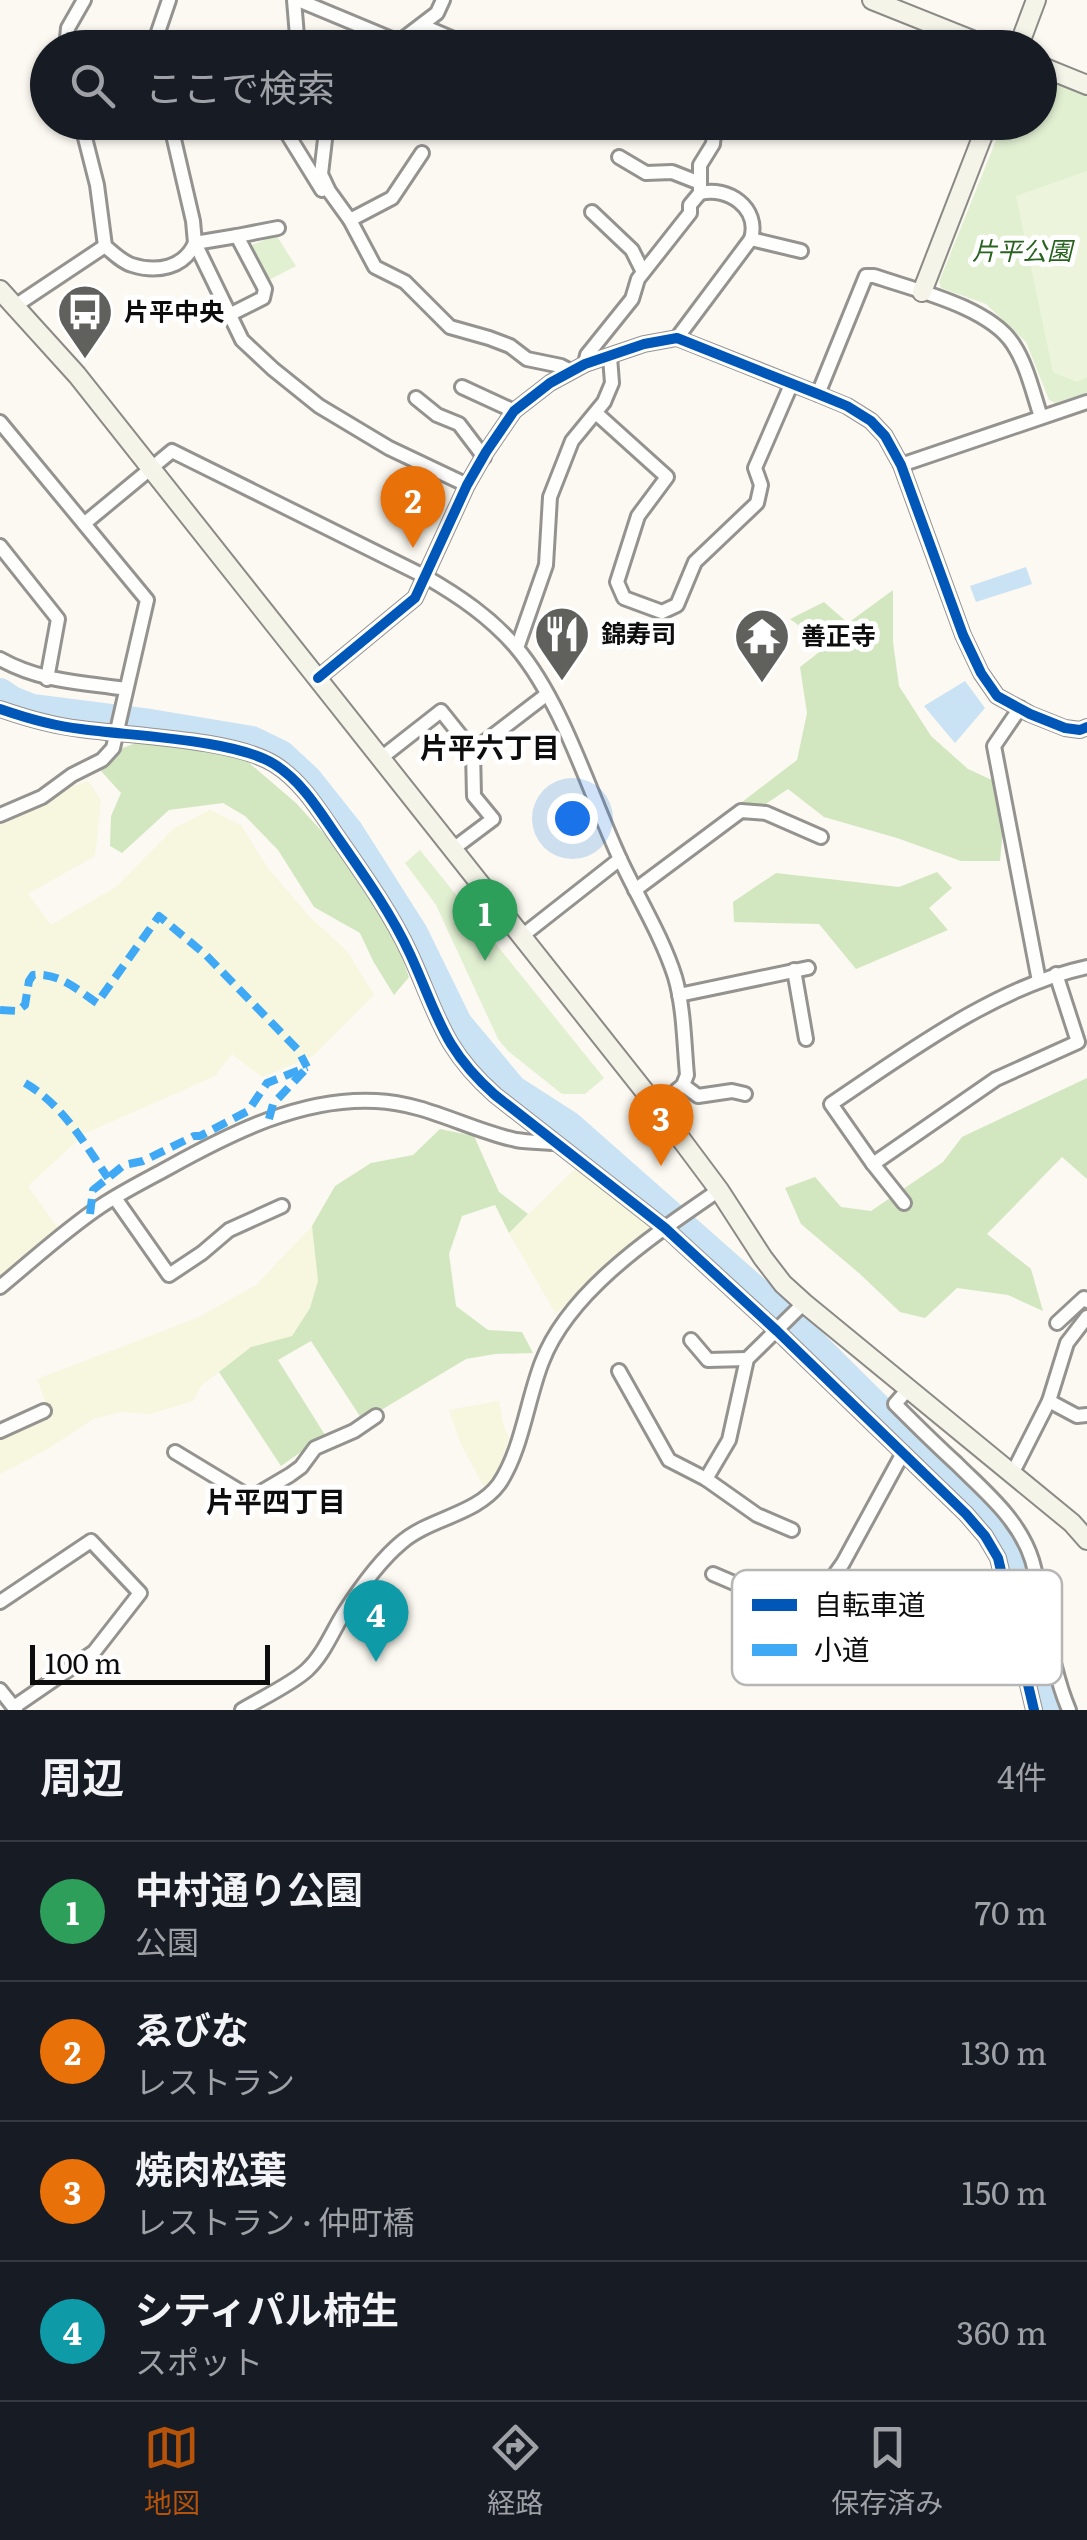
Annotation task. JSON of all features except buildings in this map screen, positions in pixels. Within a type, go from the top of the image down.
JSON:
[{"type":"main road","points":[[872,0],[947,30]]},
{"type":"main road","points":[[1025,30],[1036,0]]},
{"type":"main road","points":[[1057,73],[1087,85]]},
{"type":"main road","points":[[922,292],[981,140]]},
{"type":"main road","points":[[0,290],[77,374],[153,468],[657,1107],[800,1307],[908,1388],[1072,1523],[1087,1540]]},
{"type":"street","points":[[68,30],[84,0]]},
{"type":"street","points":[[159,30],[169,0]]},
{"type":"street","points":[[297,30],[296,0],[370,30]]},
{"type":"street","points":[[416,30],[437,14],[443,0]]},
{"type":"street","points":[[422,26],[432,30]]},
{"type":"street","points":[[86,140],[97,185],[105,246],[132,265],[166,268],[190,255],[195,244]]},
{"type":"street","points":[[174,140],[195,244],[242,340],[318,406],[389,448],[467,485]]},
{"type":"street","points":[[291,140],[321,189],[329,191]]},
{"type":"street","points":[[325,140],[321,174],[375,267],[405,282],[450,327],[510,346],[527,360],[570,371]]},
{"type":"street","points":[[584,364],[632,299],[643,272],[690,213],[700,188],[700,165],[713,140]]},
{"type":"street","points":[[350,220],[392,198],[422,153]]},
{"type":"street","points":[[619,157],[646,173],[672,172],[700,188],[725,192],[749,214],[754,230],[752,239],[676,338]]},
{"type":"street","points":[[592,212],[632,250],[643,272]]},
{"type":"street","points":[[195,244],[278,228]]},
{"type":"street","points":[[231,314],[263,298],[265,289],[238,236]]},
{"type":"street","points":[[752,239],[801,251]]},
{"type":"street","points":[[15,306],[105,246]]},
{"type":"street","points":[[818,394],[866,276],[874,276],[991,320],[1006,333],[1021,357],[1041,417]]},
{"type":"street","points":[[318,678],[415,598],[467,485],[514,411],[550,382],[584,364],[676,338],[847,406],[871,421],[902,465],[962,635],[997,696],[1065,728],[1087,727]]},
{"type":"street","points":[[517,648],[546,565],[550,497],[572,441],[604,402],[612,383],[610,357]]},
{"type":"street","points":[[596,413],[667,477],[638,516],[617,582],[624,598],[662,612],[677,605],[695,562],[757,503],[760,485],[754,468],[791,385]]},
{"type":"street","points":[[462,387],[514,411]]},
{"type":"street","points":[[416,398],[436,415],[459,424],[484,456]]},
{"type":"street","points":[[902,465],[1087,402]]},
{"type":"street","points":[[0,422],[147,600],[113,748],[102,760],[42,797],[0,815]]},
{"type":"street","points":[[85,523],[172,451],[426,577],[490,620],[517,648],[560,720],[667,956],[679,995],[687,1075],[683,1085],[657,1107]]},
{"type":"street","points":[[0,546],[58,619],[47,678]]},
{"type":"street","points":[[0,658],[47,678],[126,689]]},
{"type":"street","points":[[473,751],[546,694]]},
{"type":"street","points":[[1020,708],[994,746],[1039,981]]},
{"type":"street","points":[[0,709],[62,726],[225,748],[273,764],[293,780],[313,801],[394,923],[451,1048],[470,1073],[557,1143],[676,1221],[777,1331],[966,1514],[985,1536],[1001,1570]]},
{"type":"street","points":[[381,758],[441,711],[473,751],[474,796],[492,819],[453,850]]},
{"type":"street","points":[[635,890],[741,811],[766,813],[821,837]]},
{"type":"street","points":[[522,936],[620,858]]},
{"type":"street","points":[[904,1203],[832,1104],[979,1008],[1056,974],[1087,967]]},
{"type":"street","points":[[679,995],[801,969],[806,1040]]},
{"type":"street","points":[[873,1164],[996,1079],[1078,1042],[1056,974]]},
{"type":"street","points":[[683,1085],[698,1096],[732,1091],[744,1094]]},
{"type":"street","points":[[0,1288],[55,1241],[116,1198],[189,1156],[269,1118],[346,1101],[380,1101],[453,1118],[519,1140],[557,1143]]},
{"type":"street","points":[[242,1710],[306,1671],[326,1646],[344,1612],[404,1540],[475,1504],[496,1488],[508,1468],[542,1361],[559,1327],[588,1292],[720,1190]]},
{"type":"street","points":[[116,1198],[169,1275],[229,1230],[282,1206]]},
{"type":"street","points":[[1057,1323],[1084,1298],[1087,1301]]},
{"type":"street","points":[[706,1479],[729,1440],[747,1360],[800,1307]]},
{"type":"street","points":[[1012,1474],[1049,1401],[1067,1343],[1087,1317]]},
{"type":"street","points":[[691,1340],[708,1360],[747,1360]]},
{"type":"street","points":[[619,1370],[669,1460],[706,1479],[757,1515],[792,1530]]},
{"type":"street","points":[[908,1388],[894,1404],[1010,1518],[1034,1570]]},
{"type":"street","points":[[1049,1401],[1077,1416],[1087,1415]]},
{"type":"street","points":[[0,1431],[44,1411]]},
{"type":"street","points":[[176,1452],[251,1498],[290,1476],[315,1448],[354,1431],[376,1416]]},
{"type":"street","points":[[839,1570],[902,1453]]},
{"type":"street","points":[[0,1602],[90,1541],[140,1594],[94,1652],[15,1708],[0,1690]]},
{"type":"street","points":[[713,1574],[732,1582]]},
{"type":"street","points":[[1028,1685],[1034,1710]]},
{"type":"street","points":[[1060,1685],[1069,1710]]},
{"type":"green space","name":"片平公園","points":[[1057,83],[1087,94],[1087,393],[1055,403],[1049,400],[1026,342],[986,304],[941,288],[939,282],[996,140],[1057,140]]},
{"type":"green space","points":[[1087,171],[1087,377],[1077,382],[1053,372],[1016,196]]},
{"type":"green space","points":[[276,235],[296,266],[267,281],[252,245]]},
{"type":"green space","points":[[893,590],[893,642],[899,686],[931,736],[968,769],[1007,787],[1000,861],[961,861],[824,817],[788,789],[754,812],[742,802],[797,760],[807,713],[800,667],[827,646],[790,619],[824,602],[848,623]]},
{"type":"green space","points":[[141,741],[241,756],[296,803],[350,862],[389,921],[409,977],[394,995],[360,933],[314,907],[278,850],[245,816],[223,803],[169,810],[122,853],[110,846],[111,816],[121,793],[91,760]]},
{"type":"green space","points":[[88,781],[101,800],[95,856],[28,894],[51,925],[116,887],[173,829],[210,810],[241,825],[267,867],[309,916],[347,951],[374,995],[313,1056],[262,1077],[232,1054],[215,1076],[86,1133],[28,1186],[59,1230],[0,1277],[0,811]]},
{"type":"green space","points":[[420,850],[604,1078],[585,1094],[562,1094],[498,1039],[436,905],[405,863]]},
{"type":"green space","points":[[937,872],[952,888],[929,908],[948,930],[856,969],[819,924],[734,922],[733,902],[776,873],[899,887]]},
{"type":"green space","points":[[1087,1078],[1087,1179],[1062,1157],[987,1234],[1031,1269],[1043,1311],[1008,1295],[957,1288],[925,1318],[900,1312],[801,1224],[785,1188],[815,1177],[841,1207],[871,1211],[943,1162],[962,1137]]},
{"type":"green space","points":[[440,1129],[474,1136],[499,1192],[528,1214],[509,1233],[495,1205],[462,1216],[449,1254],[456,1306],[488,1330],[522,1332],[533,1353],[466,1359],[363,1421],[311,1341],[278,1360],[325,1435],[281,1466],[219,1372],[251,1347],[292,1336],[310,1308],[318,1281],[312,1226],[335,1186],[371,1163],[413,1155]]},
{"type":"green space","points":[[576,1168],[653,1225],[556,1314],[509,1233]]},
{"type":"green space","points":[[312,1226],[318,1281],[310,1308],[292,1336],[251,1347],[201,1386],[193,1401],[150,1414],[121,1412],[93,1419],[0,1474],[0,1439],[51,1416],[37,1379],[197,1318],[256,1285]]},
{"type":"green space","points":[[499,1401],[509,1438],[498,1472],[484,1487],[460,1442],[449,1410]]},
{"type":"water","points":[[1026,567],[1032,584],[976,602],[970,586]]},
{"type":"water","points":[[965,681],[985,708],[955,743],[924,706]]},
{"type":"waterway","points":[[0,692],[32,708],[252,740],[281,754],[308,779],[350,832],[414,933],[458,1023],[513,1089],[569,1125],[791,1321],[980,1504],[1003,1530],[1020,1570]]},
{"type":"waterway","points":[[1048,1685],[1054,1710]]},
{"type":"marked path","points":[[0,1010],[17,1011],[25,1005],[33,975],[59,979],[97,1003],[159,916],[206,955],[298,1050],[307,1067]]},
{"type":"marked path","points":[[90,1214],[93,1190],[124,1165],[143,1161],[248,1111],[267,1083],[307,1067]]},
{"type":"marked path","points":[[269,1119],[273,1104],[304,1071]]},
{"type":"marked path","points":[[25,1083],[62,1113],[108,1178]]},
{"type":"cycle path","points":[[318,678],[415,598],[467,485],[514,411],[550,383],[585,364],[644,344],[677,338],[847,406],[871,421],[885,436],[901,465],[963,635],[997,696],[1065,728],[1087,727]]},
{"type":"cycle path","points":[[0,709],[71,728],[234,749],[274,764],[292,778],[321,813],[384,907],[410,954],[443,1030],[477,1078],[665,1228],[777,1331],[966,1514],[985,1536],[1001,1570]]},
{"type":"cycle path","points":[[1028,1685],[1034,1710]]},
{"type":"place","name":"片平中央","points":[[85,361]]},
{"type":"place","name":"ゑびな","points":[[413,548]]},
{"type":"place","name":"錦寿司","points":[[562,683]]},
{"type":"place","name":"善正寺","points":[[762,685]]},
{"type":"place","name":"中村通り公園","points":[[485,961]]},
{"type":"place","name":"焼肉松葉","points":[[661,1166]]},
{"type":"place","name":"シティパル柿生","points":[[376,1662]]},
{"type":"district","name":"片平六丁目","points":[[490,748]]},
{"type":"district","name":"片平四丁目","points":[[276,1502]]}]
